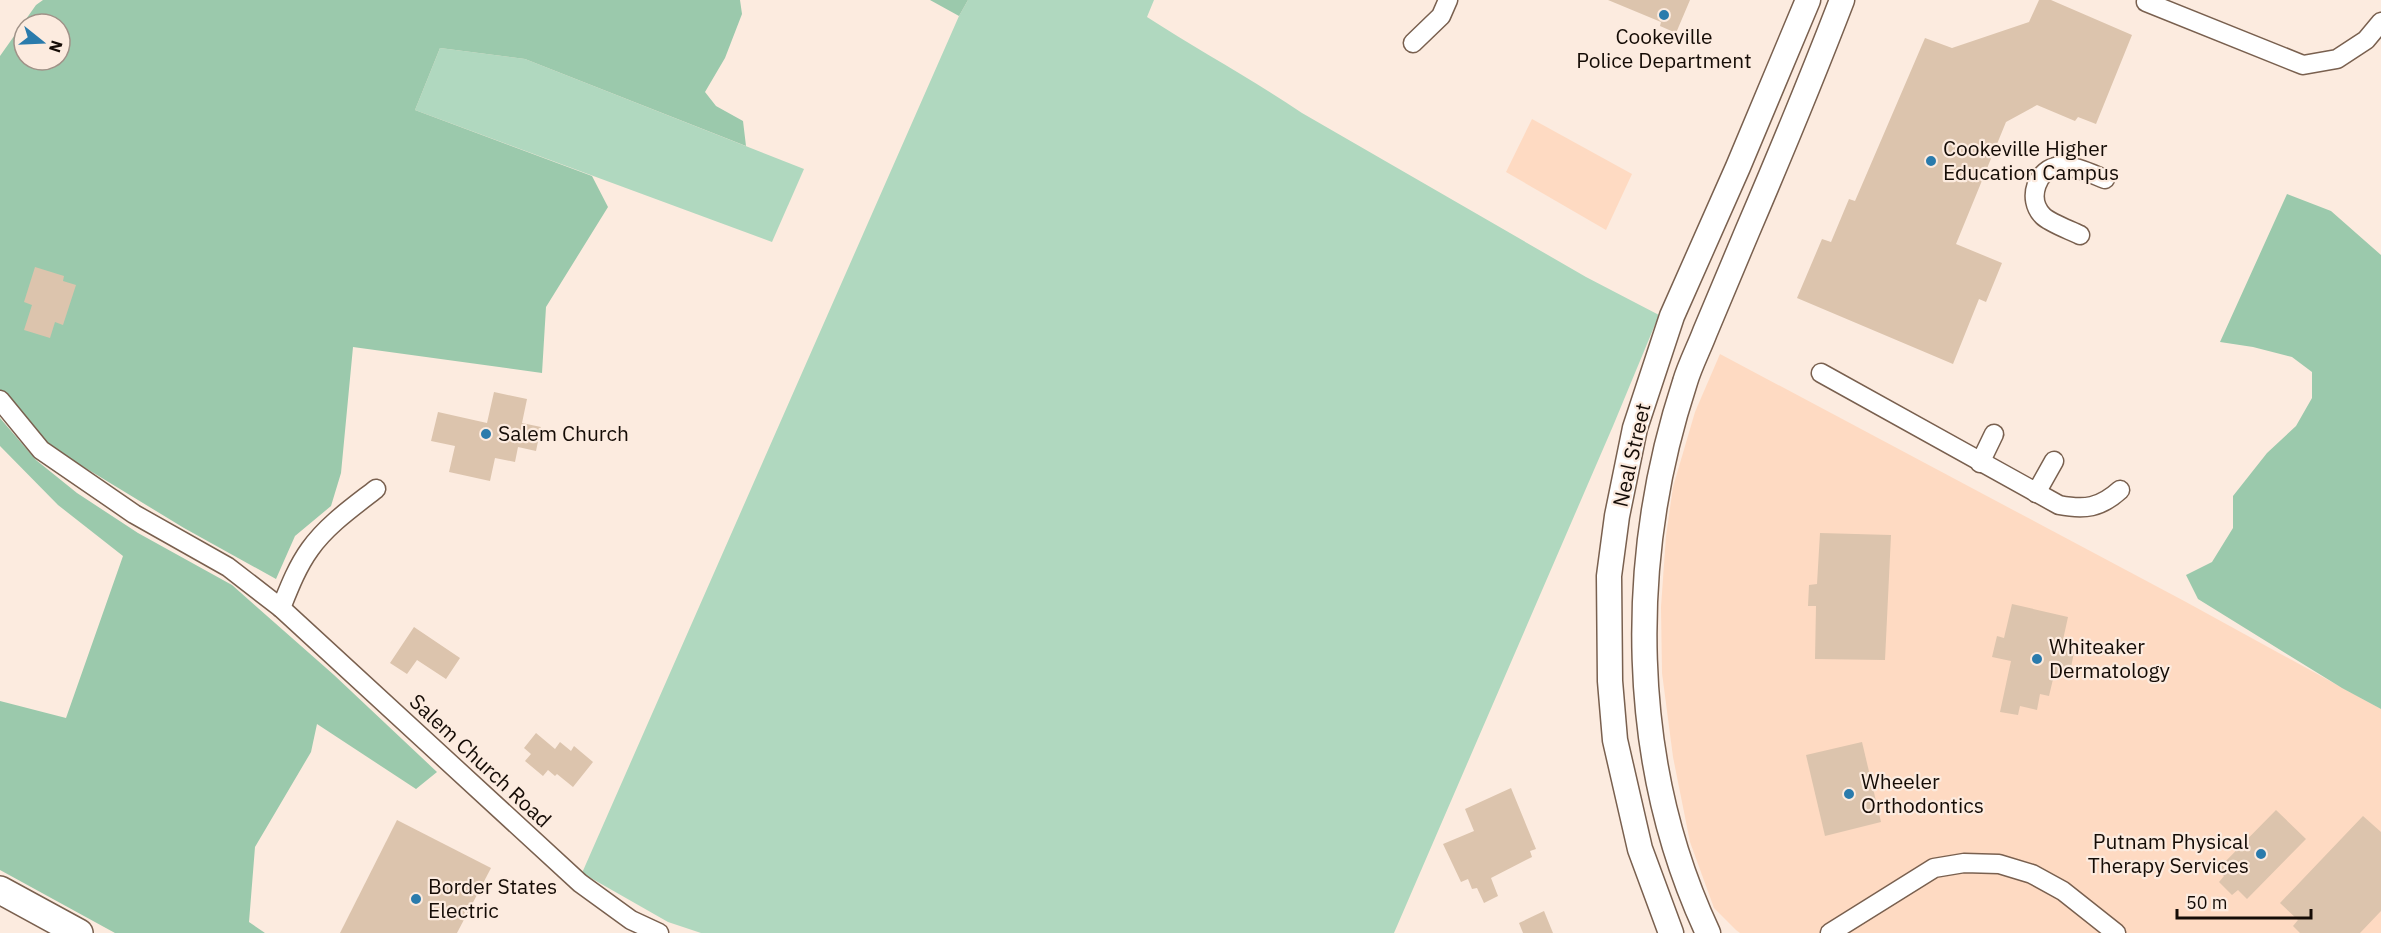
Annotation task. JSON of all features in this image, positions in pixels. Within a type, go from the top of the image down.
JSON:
[{"type":"highway","points":[[0,890],[79,933]]},
{"type":"main road","name":"Neal Street","points":[[1671,933],[1640,849],[1615,740],[1608,649],[1609,576],[1617,516],[1635,428],[1672,316],[1808,0]]},
{"type":"main road","name":"Neal Street","points":[[1708,933],[1672,839],[1651,746],[1644,650],[1646,586],[1653,510],[1665,453],[1685,381],[1796,119],[1842,0]]},
{"type":"main road","points":[[1608,649],[1644,650]]},
{"type":"street","points":[[1413,43],[1441,16],[1448,0]]},
{"type":"street","points":[[2146,2],[2303,65],[2337,59],[2366,40],[2381,22]]},
{"type":"street","points":[[2080,235],[2043,216],[2035,201],[2035,185],[2045,172],[2059,166],[2105,179]]},
{"type":"street","points":[[1821,373],[2059,505],[2081,510],[2109,500],[2120,490]]},
{"type":"street","name":"Salem Church Road","points":[[0,400],[41,450],[134,514],[228,567],[281,608],[580,883],[630,920],[659,933]]},
{"type":"street","points":[[1980,463],[1994,434]]},
{"type":"street","points":[[2036,493],[2054,461]]},
{"type":"street","points":[[281,608],[293,577],[310,548],[341,517],[376,489]]},
{"type":"street","points":[[1830,933],[1934,868],[1964,863],[1999,864],[2032,874],[2063,891],[2116,933]]},
{"type":"shaded area","points":[[1532,119],[1632,174],[1606,230],[1506,172]]},
{"type":"shaded area","points":[[1720,354],[2186,602],[2381,709],[2381,933],[1740,933],[1736,930],[1714,908],[1690,842],[1673,757],[1662,673],[1661,607],[1666,536],[1673,487],[1695,412]]},
{"type":"green space","points":[[43,0],[740,0],[742,14],[725,58],[705,92],[716,106],[743,121],[746,146],[525,59],[440,48],[415,110],[592,176],[608,207],[546,307],[542,373],[353,347],[341,473],[331,506],[295,536],[276,579],[184,528],[46,444],[0,390],[0,56],[12,39],[12,72],[72,72],[72,12],[31,12]]},
{"type":"green space","points":[[930,0],[968,0],[959,16]]},
{"type":"green space","points":[[968,0],[1154,0],[1147,17],[1166,29],[1302,113],[1586,277],[1659,315],[1394,933],[701,933],[668,922],[582,873]]},
{"type":"green space","points":[[440,48],[525,59],[804,169],[772,242],[415,110]]},
{"type":"green space","points":[[2287,194],[2331,211],[2381,255],[2381,709],[2342,688],[2198,599],[2186,575],[2212,562],[2233,528],[2233,496],[2267,453],[2296,426],[2312,398],[2312,372],[2292,357],[2253,347],[2220,342]]},
{"type":"green space","points":[[0,418],[36,460],[77,493],[138,533],[232,585],[334,675],[437,772],[416,789],[317,724],[311,752],[255,847],[249,922],[265,933],[115,933],[0,870],[0,701],[66,718],[123,556],[58,505],[0,446]]},
{"type":"building","name":"Cookeville Police Department","points":[[1608,0],[1690,0],[1676,33],[1660,26],[1661,22]]},
{"type":"building","name":"Cookeville Higher Education Campus","points":[[2039,0],[2051,0],[2132,35],[2096,124],[2078,117],[2075,121],[2037,105],[2006,122],[1956,244],[2002,263],[1986,302],[1979,299],[1953,364],[1797,298],[1822,239],[1831,242],[1849,199],[1855,201],[1925,38],[1952,48],[2029,22]]},
{"type":"building","points":[[35,267],[64,276],[63,281],[76,285],[63,325],[55,322],[50,338],[24,330],[32,305],[24,302]]},
{"type":"building","name":"Salem Church","points":[[494,392],[527,399],[522,423],[541,427],[536,451],[518,447],[515,462],[495,458],[490,481],[449,472],[455,446],[431,441],[438,412],[487,423]]},
{"type":"building","points":[[1820,533],[1891,535],[1885,660],[1815,659],[1816,606],[1808,606],[1809,585],[1817,584]]},
{"type":"building","name":"Whiteaker Dermatology","points":[[2012,604],[2068,617],[2061,649],[2074,652],[2069,678],[2054,675],[2049,696],[2040,694],[2037,710],[2020,706],[2018,715],[2000,712],[2011,661],[1992,657],[1997,636],[2004,638]]},
{"type":"building","points":[[414,627],[460,658],[446,679],[417,660],[407,674],[390,663]]},
{"type":"building","points":[[536,733],[555,749],[560,742],[571,751],[574,746],[593,762],[573,787],[548,770],[543,776],[525,761],[531,754],[524,748]]},
{"type":"building","name":"Wheeler Orthodontics","points":[[1862,742],[1881,822],[1825,836],[1806,755]]},
{"type":"building","points":[[1511,788],[1536,849],[1530,851],[1532,857],[1491,878],[1498,896],[1484,903],[1477,888],[1472,889],[1468,879],[1461,882],[1443,844],[1474,831],[1465,809]]},
{"type":"building","name":"Putnam Physical Therapy Services","points":[[2276,810],[2306,839],[2247,899],[2238,890],[2232,895],[2219,882],[2224,876],[2217,870]]},
{"type":"building","points":[[2363,816],[2381,832],[2381,911],[2360,933],[2300,933],[2293,926],[2298,920],[2280,903]]},
{"type":"building","name":"Border States Electric","points":[[397,820],[491,868],[457,933],[340,933]]},
{"type":"building","points":[[1544,911],[1553,933],[1523,933],[1519,923]]},
{"type":"place","name":"Cookeville Police Department","points":[[1664,15]]},
{"type":"place","name":"Cookeville Higher Education Campus","points":[[1931,161]]},
{"type":"place","name":"Salem Church","points":[[486,434]]},
{"type":"place","name":"Whiteaker Dermatology","points":[[2037,659]]},
{"type":"place","name":"Wheeler Orthodontics","points":[[1849,794]]},
{"type":"place","name":"Putnam Physical Therapy Services","points":[[2261,854]]},
{"type":"place","name":"Border States Electric","points":[[416,899]]}]
